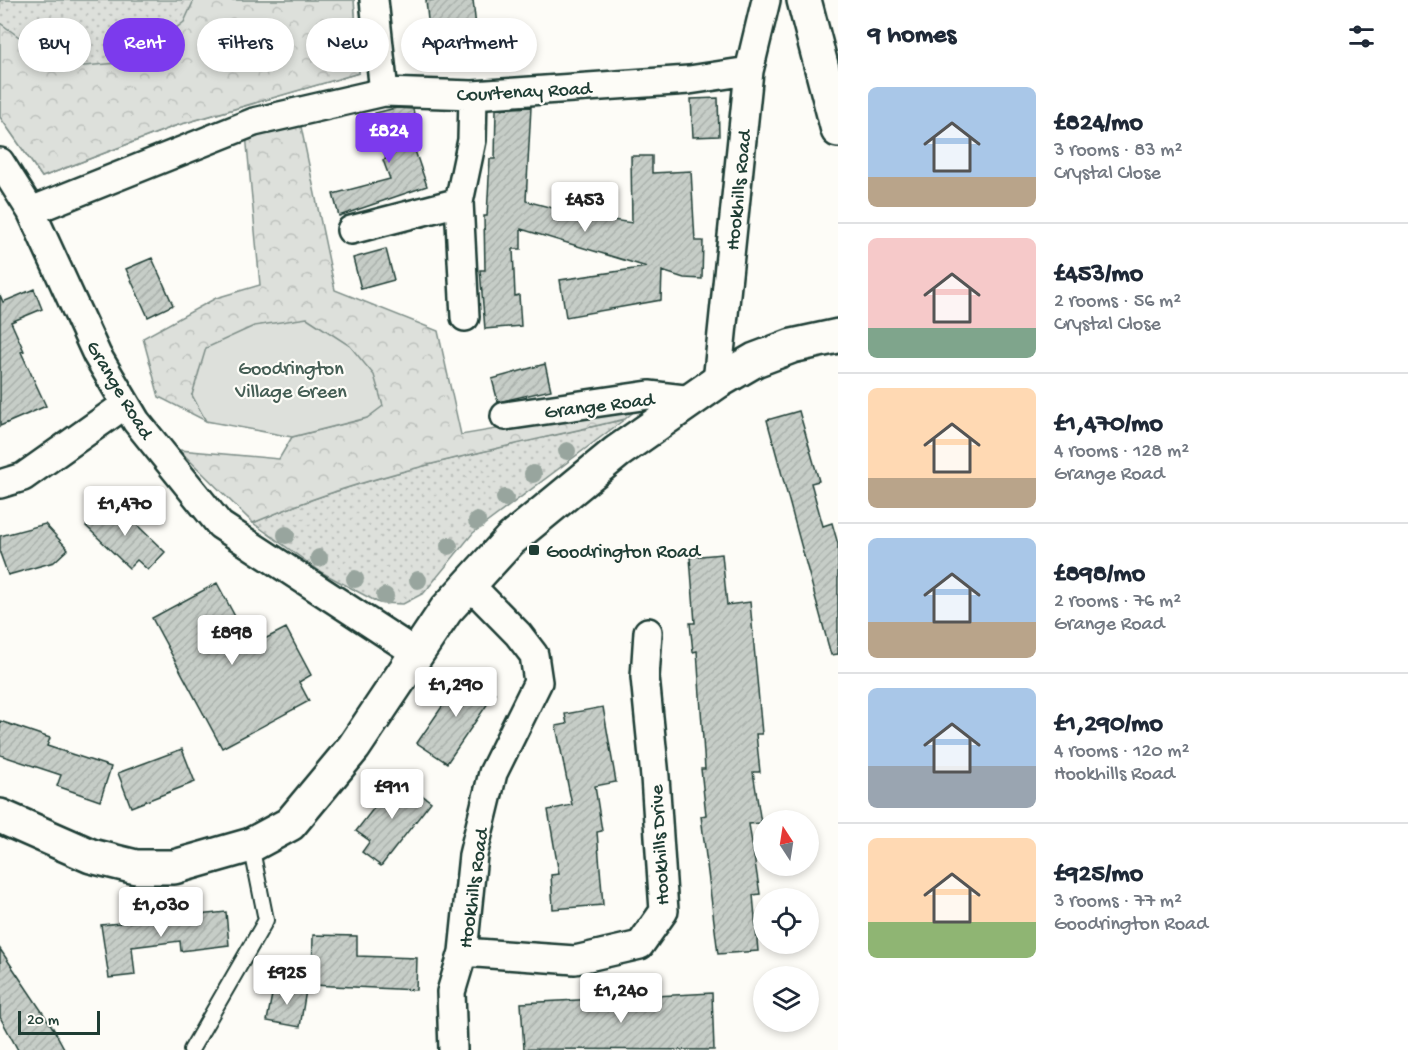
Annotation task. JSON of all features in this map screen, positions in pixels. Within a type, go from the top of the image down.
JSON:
[{"type":"street","points":[[374,0],[384,92]]},
{"type":"street","name":"Hookhills Road","points":[[705,391],[749,71],[766,0]]},
{"type":"street","points":[[804,0],[838,130]]},
{"type":"street","name":"Courtenay Road","points":[[31,211],[254,122],[384,92],[473,95],[689,80],[749,71]]},
{"type":"street","points":[[465,317],[459,202],[472,140],[473,95]]},
{"type":"street","name":"Grange Road","points":[[0,162],[31,211],[97,355],[136,421],[220,525],[416,653]]},
{"type":"street","points":[[351,230],[459,202]]},
{"type":"street","points":[[0,816],[91,856],[136,867],[174,867],[251,845],[290,824],[354,747],[416,653],[468,583],[510,540],[617,452],[705,391],[755,360],[792,346],[838,336]]},
{"type":"street","name":"Grange Road","points":[[505,416],[649,395],[705,391]]},
{"type":"street","points":[[0,484],[23,477],[126,404]]},
{"type":"street","name":"Hookhills Road","points":[[453,1050],[451,992],[463,952],[473,855],[493,773],[538,682],[534,655],[518,634],[468,583]]},
{"type":"street","name":"Hookhills Drive","points":[[463,952],[575,960],[640,945],[664,911],[656,777],[645,677],[648,632]]},
{"type":"lane","points":[[190,1050],[266,920],[251,845]]},
{"type":"green space","points":[[0,0],[354,0],[355,18],[306,18],[306,72],[359,73],[175,126],[42,177],[0,117]]},
{"type":"green space","points":[[194,0],[354,0],[355,18],[306,18],[306,72],[359,73],[175,126],[42,177],[0,117],[0,23],[18,36],[18,72],[91,72],[91,65],[103,64],[103,72],[185,72],[185,20]]},
{"type":"green space","points":[[300,122],[335,290],[438,331],[461,435],[643,404],[625,419],[390,475],[343,489],[253,523],[179,450],[279,459],[292,437],[367,418],[192,395],[206,421],[159,397],[143,338],[216,298],[260,285],[246,134]]},
{"type":"green space","name":"Goodrington Village Green","points":[[307,318],[350,346],[374,375],[383,406],[367,418],[292,437],[206,421],[192,395],[206,348],[254,326]]},
{"type":"green space","points":[[625,419],[473,533],[424,593],[403,604],[379,603],[321,572],[253,523],[343,489],[390,475]]},
{"type":"building","points":[[426,0],[473,0],[475,18],[428,18]]},
{"type":"building","points":[[718,98],[719,136],[693,137],[691,99]]},
{"type":"building","points":[[531,107],[526,201],[579,215],[632,223],[631,156],[652,156],[652,173],[691,171],[695,241],[703,241],[702,279],[684,278],[662,271],[661,300],[566,317],[560,280],[647,267],[521,229],[521,249],[513,249],[515,296],[519,295],[521,326],[485,329],[480,270],[485,270],[484,216],[487,216],[490,159],[495,159],[496,109]]},
{"type":"building","points":[[396,108],[413,109],[418,134],[410,136],[427,186],[339,216],[333,194],[390,179],[383,160],[386,159],[375,113]]},
{"type":"building","points":[[386,249],[394,280],[361,289],[353,258]]},
{"type":"building","points":[[152,258],[173,305],[148,317],[126,269]]},
{"type":"building","points":[[34,289],[42,309],[11,322],[24,351],[21,352],[46,406],[0,426],[0,295],[3,302]]},
{"type":"building","points":[[545,364],[551,390],[498,402],[492,379]]},
{"type":"building","points":[[799,411],[819,481],[811,483],[823,526],[832,523],[838,544],[838,654],[831,655],[767,420]]},
{"type":"building","points":[[111,500],[165,552],[148,570],[137,560],[129,568],[86,526]]},
{"type":"building","points":[[45,524],[68,549],[54,562],[8,575],[0,553],[0,536]]},
{"type":"building","points":[[722,554],[727,605],[750,602],[762,734],[756,734],[760,772],[753,772],[759,810],[753,810],[753,824],[749,824],[753,849],[753,876],[757,876],[759,888],[753,888],[753,951],[718,954],[701,816],[706,815],[701,769],[705,769],[697,651],[693,652],[690,623],[695,623],[690,557]]},
{"type":"building","points":[[217,583],[251,646],[286,628],[311,675],[299,682],[309,701],[222,748],[152,618]]},
{"type":"building","points":[[465,673],[495,693],[447,763],[417,743]]},
{"type":"building","points":[[603,707],[616,782],[595,786],[602,831],[597,832],[603,905],[553,909],[551,875],[559,874],[548,810],[572,805],[556,726],[567,724],[565,714]]},
{"type":"building","points":[[0,721],[50,738],[47,746],[111,767],[100,801],[57,786],[61,775],[0,755]]},
{"type":"building","points":[[182,749],[195,782],[131,807],[118,773]]},
{"type":"building","points":[[398,777],[431,802],[381,866],[362,852],[370,841],[356,831]]},
{"type":"building","points":[[226,912],[229,945],[181,951],[180,941],[132,947],[135,975],[109,978],[101,925]]},
{"type":"building","points":[[313,935],[357,936],[357,956],[417,958],[416,990],[312,985]]},
{"type":"building","points":[[0,949],[53,1028],[65,1050],[18,1050],[0,1017]]},
{"type":"building","points":[[274,984],[306,990],[300,1027],[267,1021]]},
{"type":"building","points":[[712,993],[714,1050],[524,1049],[521,1003]]},
{"type":"place","name":"Goodrington Road","points":[[534,550]]}]
